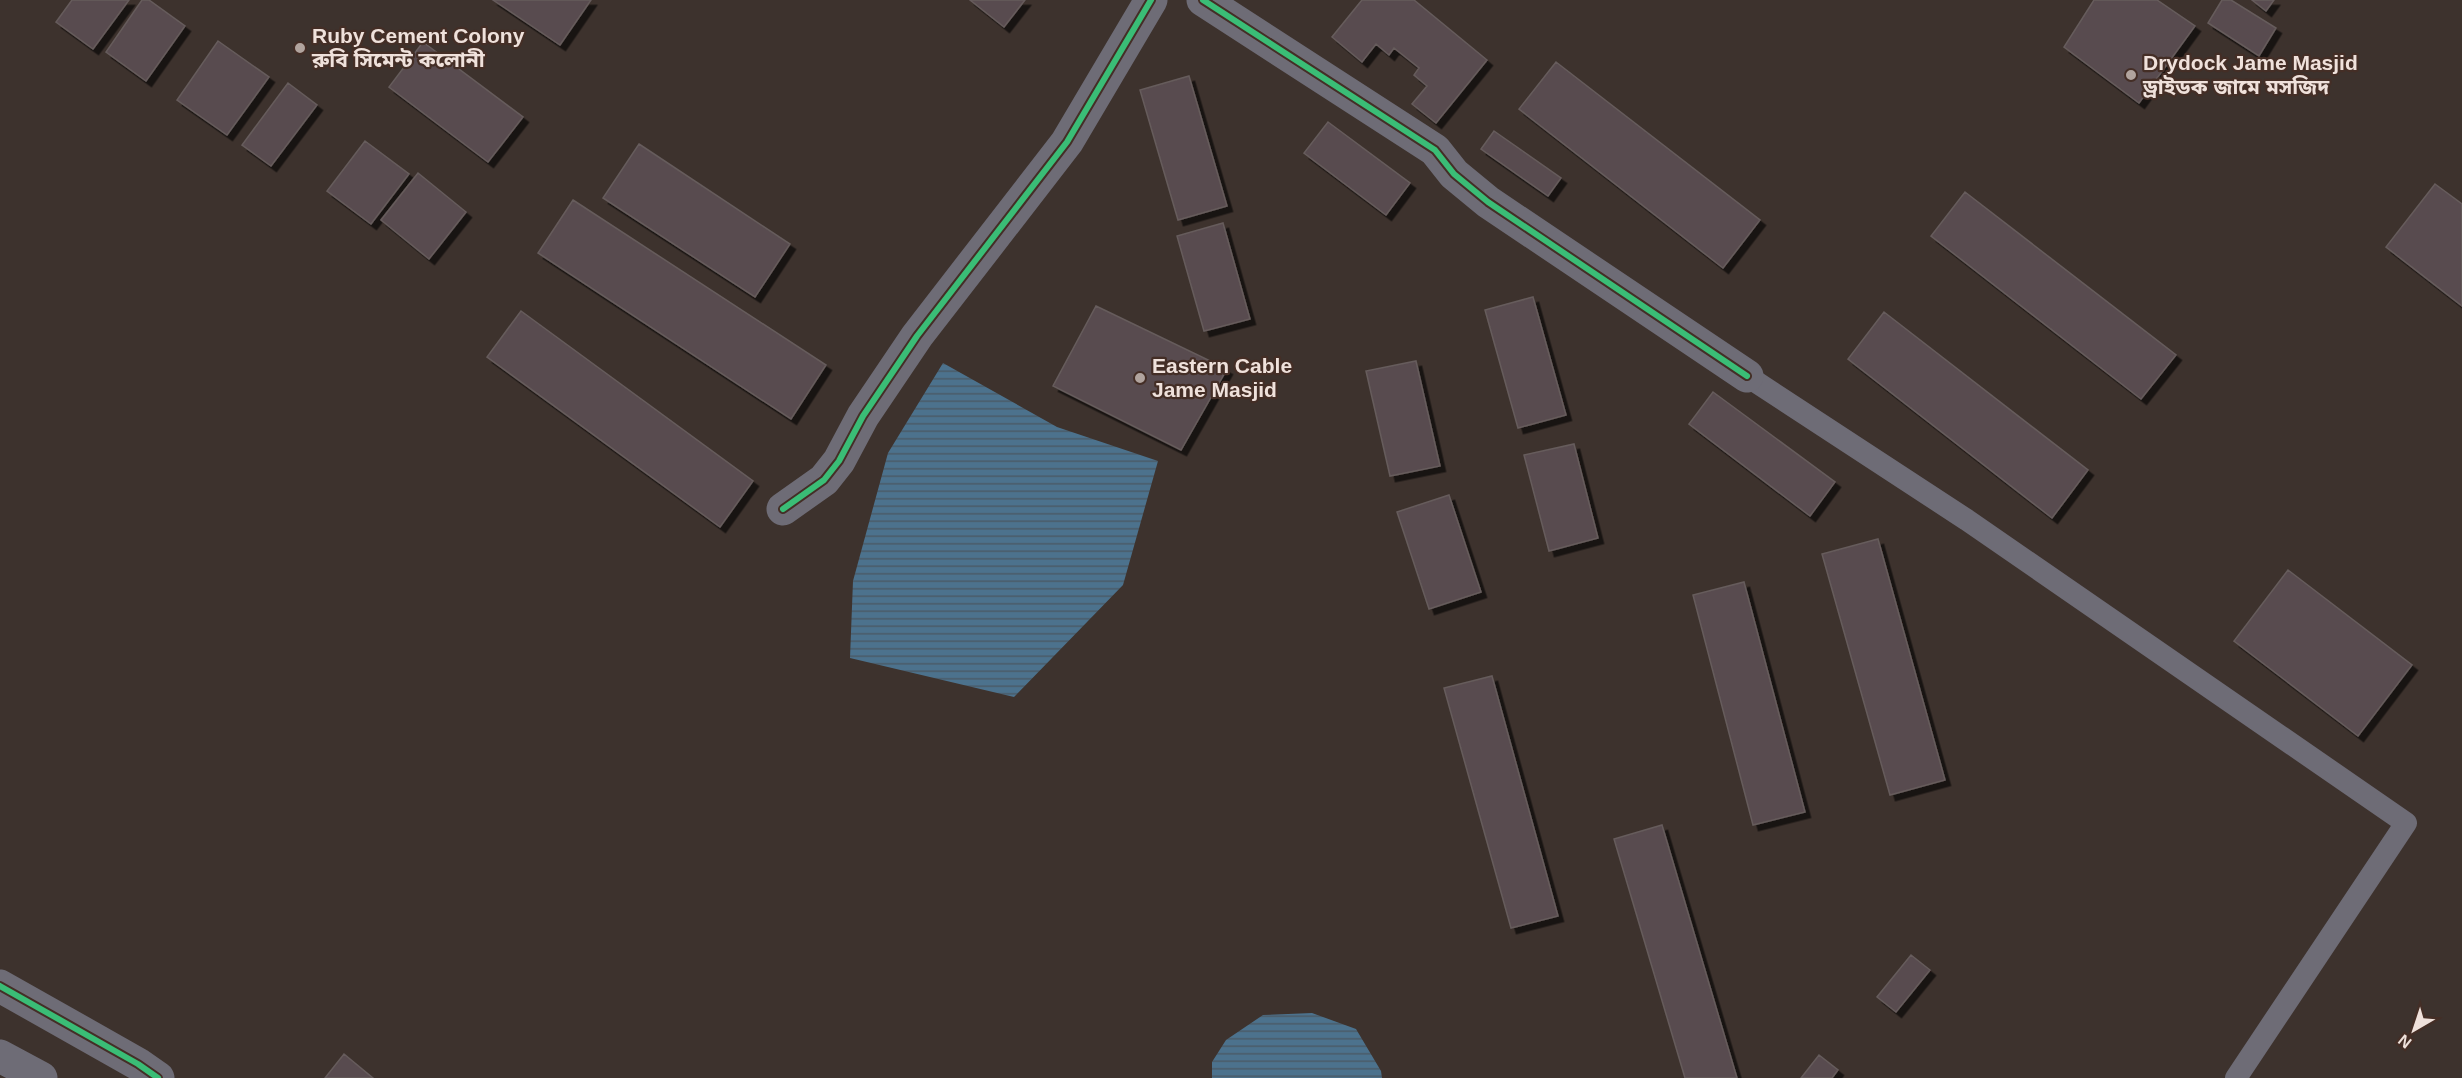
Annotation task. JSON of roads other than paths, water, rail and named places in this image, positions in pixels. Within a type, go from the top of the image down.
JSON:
[{"type":"street","points":[[783,509],[824,480],[839,461],[863,416],[917,336],[1067,142],[1151,0]]},
{"type":"street","points":[[1203,0],[1435,150],[1455,174],[1488,202],[1747,376]]},
{"type":"street","points":[[0,986],[138,1064],[158,1078]]},
{"type":"street","points":[[0,1056],[41,1078]]},
{"type":"lane","points":[[1747,376],[1967,520],[2406,823],[2236,1078]]},
{"type":"water","points":[[943,363],[1057,427],[1158,461],[1123,585],[1014,697],[850,658],[853,581],[888,453]]},
{"type":"water","points":[[1312,1013],[1356,1029],[1381,1071],[1382,1078],[1212,1078],[1212,1062],[1226,1040],[1263,1015]]},
{"type":"place","name":"Ruby Cement Colony রুবি সিমেন্ট কলোনী","points":[[300,48]]},
{"type":"place","name":"Drydock Jame Masjid ড্রাইডক জামে মসজিদ","points":[[2131,75]]},
{"type":"place","name":"Eastern Cable Jame Masjid","points":[[1140,378]]}]
